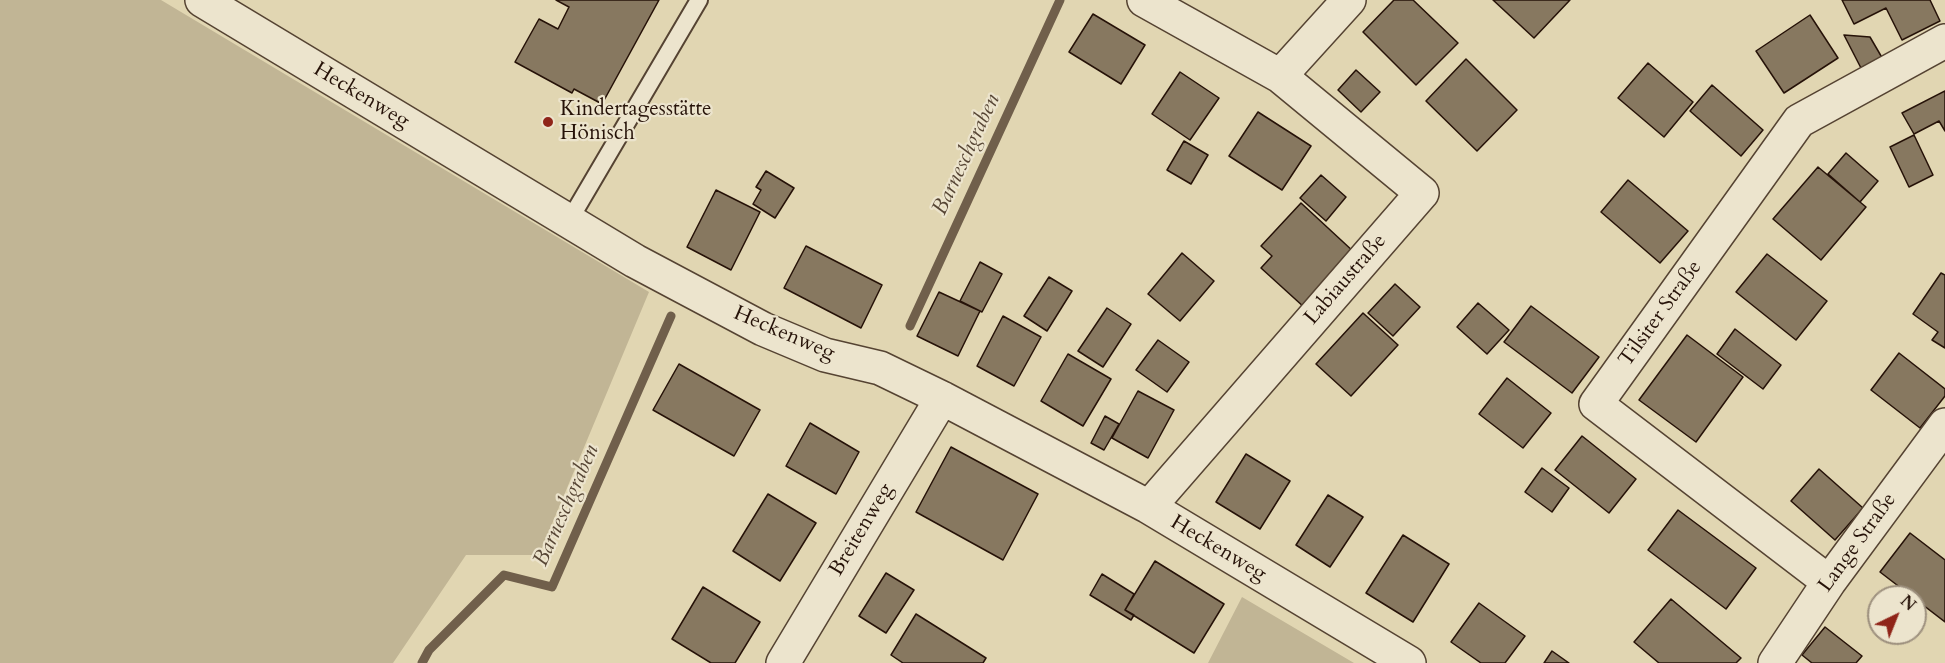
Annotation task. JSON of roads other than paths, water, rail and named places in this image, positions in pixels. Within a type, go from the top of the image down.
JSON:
[{"type":"street","name":"Heckenweg","points":[[202,0],[635,261],[763,329],[825,355],[880,368],[942,398],[1149,507],[1409,663]]},
{"type":"street","name":"Labiaustraße","points":[[1144,0],[1280,76],[1422,193],[1149,507]]},
{"type":"street","points":[[1280,76],[1348,0]]},
{"type":"street","name":"Tilsiter Straße","points":[[1829,582],[1596,404],[1799,121],[1945,41]]},
{"type":"street","name":"Breitenweg","points":[[783,663],[942,398]]},
{"type":"street","name":"Lange Straße","points":[[1775,663],[1829,582],[1945,424]]},
{"type":"lane","points":[[569,221],[699,0]]},
{"type":"waterway","name":"Barneschgraben","points":[[910,326],[1060,0]]},
{"type":"waterway","name":"Barneschgraben","points":[[422,663],[429,650],[504,575],[552,587],[671,316]]},
{"type":"place","name":"Kindertagesstätte Hönisch","points":[[548,122]]}]
